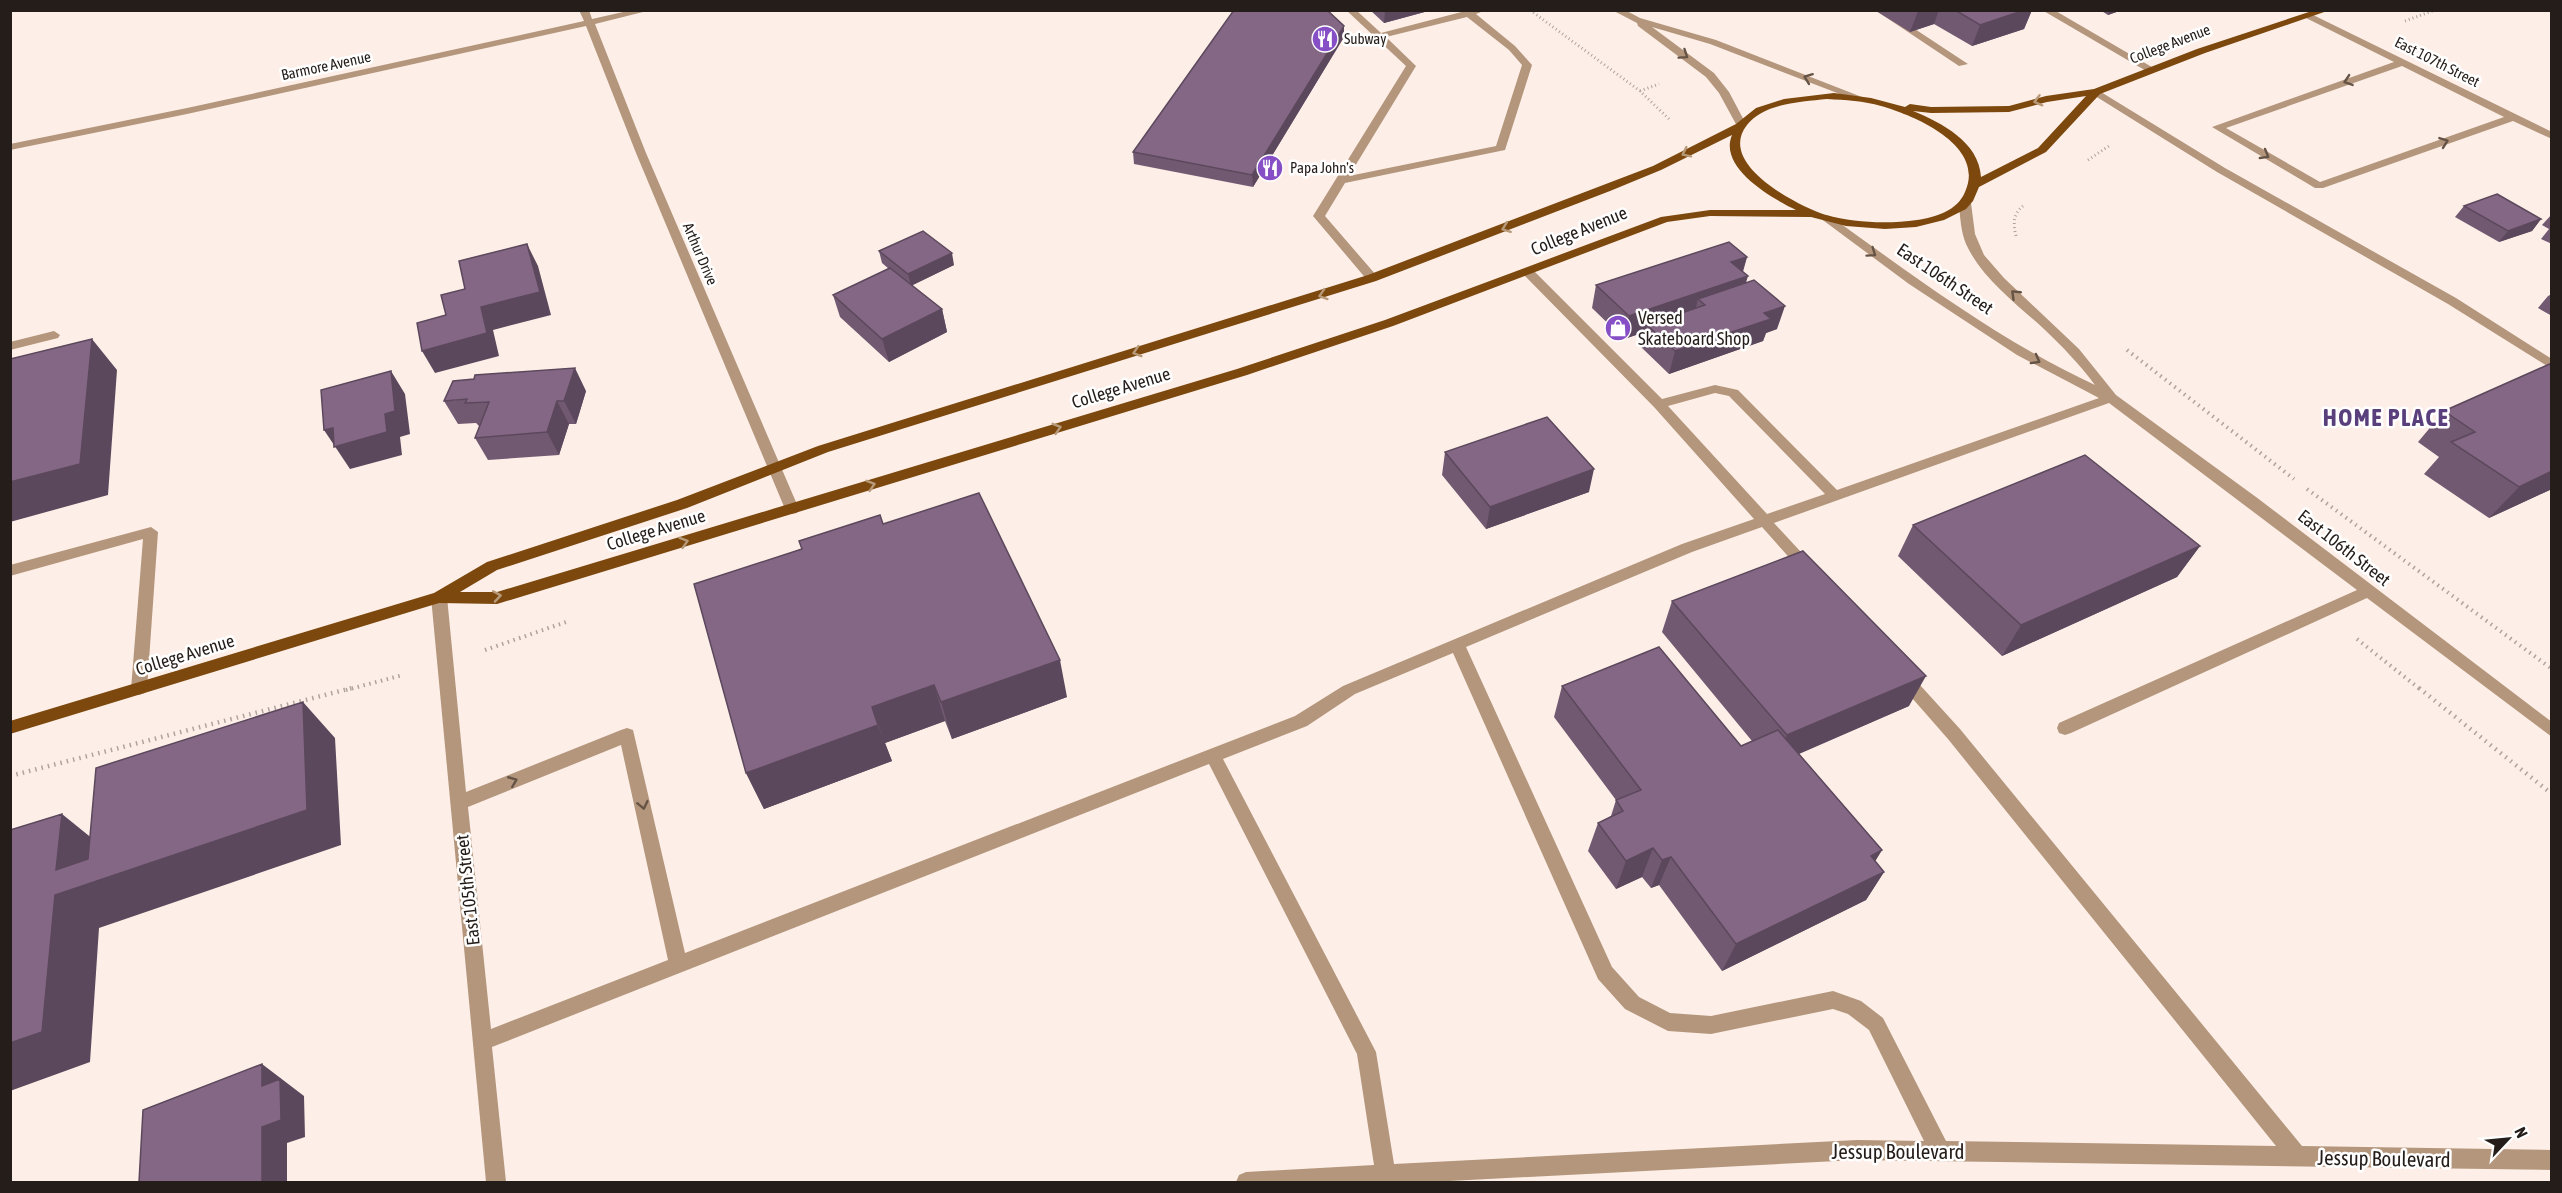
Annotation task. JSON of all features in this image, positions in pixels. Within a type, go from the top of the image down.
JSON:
[{"type":"main road","name":"College Avenue","points":[[10,728],[439,597],[492,566],[682,504],[865,435],[1282,308],[1372,278],[1657,168],[1740,125],[1761,108],[1790,99],[1827,96],[1931,110],[2010,109],[2046,99],[2096,92],[2201,51],[2326,10]]},
{"type":"main road","name":"College Avenue","points":[[1976,184],[2042,150],[2096,92]]},
{"type":"main road","points":[[1740,125],[1734,147],[1738,160],[1747,173],[1777,198],[1811,214],[1871,225],[1916,223],[1936,219],[1965,203],[1976,184],[1977,175],[1970,156],[1954,138],[1922,118],[1883,104]]},
{"type":"main road","name":"College Avenue","points":[[439,597],[497,598],[1242,372],[1389,323],[1665,219],[1710,213],[1811,214]]},
{"type":"street","name":"Arthur Drive","points":[[584,10],[792,509]]},
{"type":"street","name":"Barmore Avenue","points":[[10,147],[187,111],[647,10]]},
{"type":"street","points":[[1350,10],[1411,66],[1319,216],[1372,278]]},
{"type":"street","points":[[1379,36],[1482,10]]},
{"type":"street","points":[[1616,10],[1637,21],[1710,75],[1724,93],[1740,125]]},
{"type":"street","points":[[1879,10],[1964,64]]},
{"type":"street","points":[[2046,10],[2152,70]]},
{"type":"street","points":[[1340,182],[1501,148],[1527,65],[1512,48],[1469,14]]},
{"type":"street","name":"East 107th Street","points":[[2309,15],[2552,136]]},
{"type":"street","points":[[1637,21],[1713,42],[1862,99]]},
{"type":"street","points":[[2403,62],[2217,127],[2319,186],[2513,117]]},
{"type":"street","points":[[2096,92],[2221,170],[2452,301],[2552,365]]},
{"type":"street","name":"East 106th Street","points":[[1965,203],[1966,222],[1973,245],[1979,254],[1992,271],[2092,370],[2111,398]]},
{"type":"street","name":"East 106th Street","points":[[1826,218],[1864,248],[2021,352],[2111,398],[2251,501],[2552,731]]},
{"type":"street","points":[[1528,272],[1659,404],[1819,581]]},
{"type":"street","points":[[10,346],[54,335]]},
{"type":"street","points":[[1659,404],[1715,388],[1732,393],[1834,496]]},
{"type":"street","points":[[483,1041],[1301,721],[1349,690],[1687,548],[2111,398]]},
{"type":"street","points":[[10,571],[152,532],[139,689]]},
{"type":"street","points":[[2065,728],[2369,591]]},
{"type":"street","name":"East 105th Street","points":[[439,597],[496,1182]]},
{"type":"street","points":[[1457,644],[1605,973],[1632,1003],[1668,1022],[1711,1025],[1833,1000],[1854,1007],[1876,1024],[1940,1151]]},
{"type":"street","points":[[1894,667],[1954,734],[2299,1158]]},
{"type":"street","points":[[459,803],[627,735],[678,965]]},
{"type":"street","points":[[1213,755],[1366,1052],[1386,1175]]},
{"type":"street","name":"Jessup Boulevard","points":[[1246,1182],[1857,1150],[2552,1160]]},
{"type":"path","points":[[1530,10],[1640,91],[1669,119],[1670,126]]},
{"type":"path","points":[[2017,243],[2013,223],[2019,209]]},
{"type":"path","points":[[2119,344],[2295,480]]},
{"type":"path","points":[[2304,487],[2552,669]]},
{"type":"path","points":[[2322,611],[2552,794]]},
{"type":"path","points":[[10,776],[446,664]]},
{"type":"building","points":[[1234,10],[1327,10],[1344,26],[1252,175],[1133,152]]},
{"type":"building","points":[[1955,10],[2025,10],[1980,25]]},
{"type":"building","points":[[2497,194],[2541,219],[2508,231],[2464,206]]},
{"type":"building","points":[[923,231],[952,253],[908,274],[879,251]]},
{"type":"building","points":[[1729,242],[1747,257],[1731,262],[1748,276],[1629,316],[1596,285]]},
{"type":"building","points":[[527,244],[540,292],[481,307],[487,333],[422,351],[417,323],[446,315],[441,295],[465,289],[459,261]]},
{"type":"building","points":[[890,268],[942,309],[882,339],[833,295]]},
{"type":"building","points":[[1754,280],[1785,306],[1764,313],[1771,319],[1675,351],[1647,325],[1705,305],[1698,299]]},
{"type":"building","points":[[92,339],[80,464],[10,482],[10,359]]},
{"type":"building","points":[[2552,363],[2552,471],[2519,487],[2451,442],[2475,432],[2444,411]]},
{"type":"building","points":[[575,368],[564,401],[557,401],[547,432],[475,438],[489,402],[465,403],[467,399],[444,401],[453,381],[474,379],[475,375]]},
{"type":"building","points":[[391,371],[395,411],[385,414],[387,432],[334,447],[333,428],[324,430],[321,390]]},
{"type":"building","points":[[1547,417],[1594,469],[1490,507],[1445,452]]},
{"type":"building","points":[[2085,455],[2200,546],[2021,625],[1913,525]]},
{"type":"building","points":[[979,493],[1060,660],[941,702],[934,685],[872,707],[878,725],[746,773],[694,584],[802,549],[799,541],[880,515],[883,524]]},
{"type":"building","points":[[1803,551],[1926,676],[1787,735],[1672,601]]},
{"type":"building","points":[[1659,647],[1741,746],[1778,730],[1882,850],[1871,856],[1884,872],[1736,944],[1671,857],[1662,860],[1653,848],[1626,861],[1598,823],[1623,811],[1616,800],[1641,790],[1562,686]]},
{"type":"building","points":[[303,702],[307,810],[55,895],[42,1032],[10,1043],[10,830],[62,814],[56,870],[88,859],[96,768]]},
{"type":"building","points":[[262,1064],[262,1086],[280,1079],[281,1120],[262,1127],[262,1182],[139,1182],[143,1110]]},
{"type":"place","name":"Subway","points":[[1325,39]]},
{"type":"place","name":"Papa John's","points":[[1270,168]]},
{"type":"place","name":"Versed Skateboard Shop","points":[[1618,328]]},
{"type":"district","name":"HOME PLACE","points":[[2386,418]]}]
